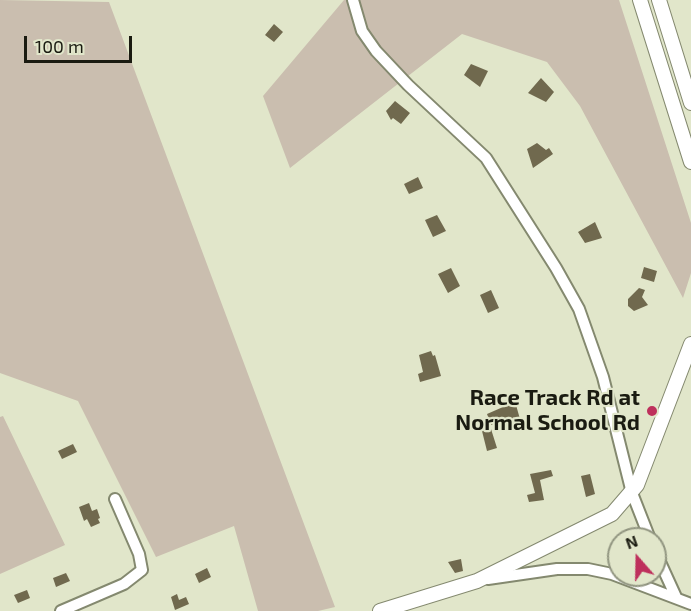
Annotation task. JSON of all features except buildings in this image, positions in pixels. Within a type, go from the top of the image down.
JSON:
[{"type":"main road","points":[[640,0],[691,162]]},
{"type":"main road","points":[[659,0],[691,103]]},
{"type":"main road","points":[[380,611],[477,581],[612,514],[632,493],[691,344]]},
{"type":"street","points":[[353,0],[362,31],[376,51],[408,85],[486,158],[556,268],[579,309],[603,377],[632,493],[645,527]]},
{"type":"street","points":[[61,611],[124,584],[142,570],[139,554],[115,499]]},
{"type":"street","points":[[477,581],[557,569],[588,569],[612,574],[691,604]]},
{"type":"street","points":[[667,579],[674,596]]},
{"type":"shaded area","points":[[0,0],[109,2],[335,607],[318,611],[258,611],[234,526],[156,557],[78,401],[0,373]]},
{"type":"shaded area","points":[[344,0],[619,0],[691,223],[691,273],[683,298],[580,106],[547,62],[462,34],[290,168],[263,96]]},
{"type":"shaded area","points":[[3,416],[65,545],[0,574],[0,417]]},
{"type":"place","name":"Race Track Rd at Normal School Rd","points":[[652,411]]}]
